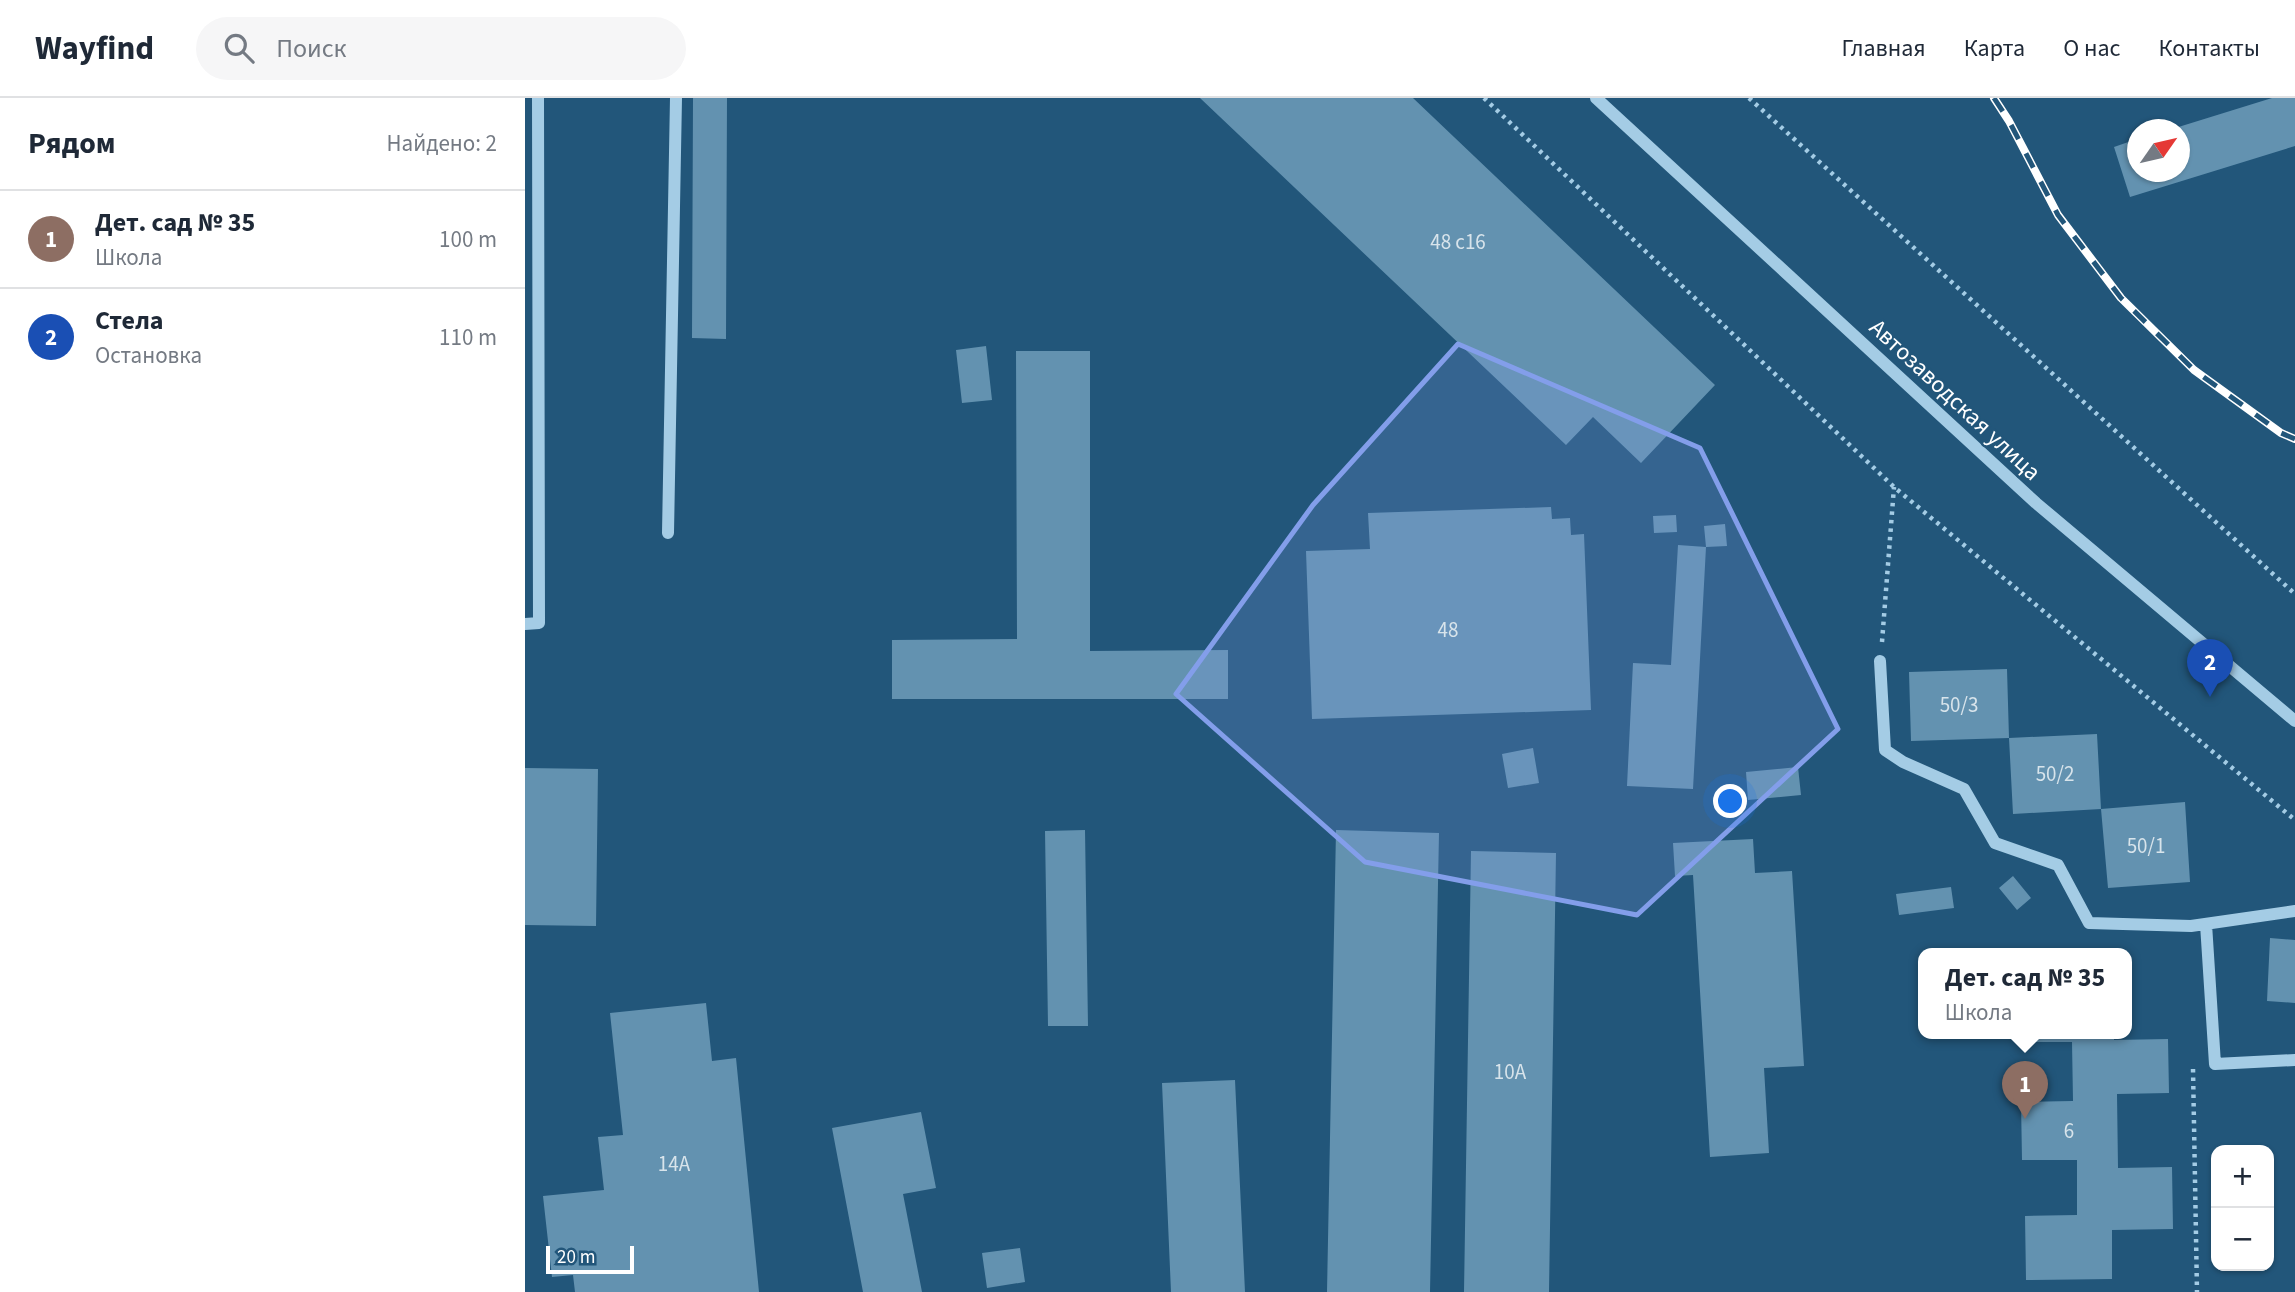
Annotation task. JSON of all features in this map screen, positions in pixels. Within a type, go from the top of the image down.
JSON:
[{"type":"street","points":[[525,624],[539,624],[538,98]]},
{"type":"street","points":[[668,533],[676,98]]},
{"type":"street","name":"Автозаводская улица","points":[[1596,98],[2036,503],[2295,721]]},
{"type":"street","points":[[1880,661],[1885,750],[1964,789],[1995,843],[2058,866],[2089,923],[2192,926],[2295,911]]},
{"type":"street","points":[[2206,924],[2215,1064],[2295,1060]]},
{"type":"path","points":[[1484,98],[1894,487],[2295,820]]},
{"type":"path","points":[[1749,98],[2295,594]]},
{"type":"path","points":[[1880,661],[1894,487]]},
{"type":"path","points":[[2193,1057],[2197,1292]]},
{"type":"highlighted area","points":[[1458,344],[1700,448],[1838,729],[1637,915],[1365,862],[1176,694],[1313,505]]},
{"type":"building","points":[[693,98],[727,98],[726,339],[692,338]]},
{"type":"building","points":[[1200,98],[1413,98],[1715,385],[1641,463],[1593,417],[1566,445]]},
{"type":"building","points":[[2272,98],[2295,98],[2295,146],[2190,178],[2190,123]]},
{"type":"building","points":[[2127,142],[2127,182],[2179,182],[2130,197],[2114,147]]},
{"type":"building","points":[[986,346],[992,400],[962,403],[956,350]]},
{"type":"building","points":[[1016,351],[1090,351],[1090,651],[1228,650],[1228,699],[892,699],[892,640],[1017,639]]},
{"type":"building","points":[[1551,507],[1552,519],[1570,518],[1571,535],[1584,534],[1591,710],[1312,719],[1306,551],[1370,549],[1368,513]]},
{"type":"building","points":[[1676,515],[1677,532],[1654,533],[1653,516]]},
{"type":"building","points":[[1725,524],[1727,546],[1706,547],[1704,526]]},
{"type":"building","points":[[1678,545],[1706,547],[1693,789],[1627,786],[1633,663],[1671,665]]},
{"type":"building","points":[[2007,669],[2009,738],[1911,741],[1909,672]]},
{"type":"building","points":[[2097,734],[2101,809],[2013,814],[2009,738]]},
{"type":"building","points":[[1533,748],[1539,783],[1508,788],[1502,754]]},
{"type":"building","points":[[1798,767],[1801,795],[1748,800],[1746,772]]},
{"type":"building","points":[[525,768],[598,769],[596,926],[525,925]]},
{"type":"building","points":[[2185,802],[2190,882],[2108,888],[2101,809]]},
{"type":"building","points":[[1085,830],[1088,1026],[1048,1026],[1045,831]]},
{"type":"building","points":[[1336,830],[1439,833],[1430,1292],[1327,1292]]},
{"type":"building","points":[[1753,839],[1755,873],[1792,871],[1804,1066],[1764,1068],[1769,1153],[1710,1157],[1693,875],[1675,876],[1673,843]]},
{"type":"building","points":[[1471,851],[1556,853],[1549,1292],[1464,1292]]},
{"type":"building","points":[[2013,876],[2031,898],[2017,910],[1999,888]]},
{"type":"building","points":[[1951,887],[1954,908],[1899,915],[1896,894]]},
{"type":"building","points":[[2270,938],[2295,940],[2295,1003],[2267,1001]]},
{"type":"building","points":[[706,1003],[712,1061],[736,1058],[759,1292],[575,1292],[573,1275],[552,1277],[543,1196],[604,1190],[598,1137],[623,1135],[610,1013]]},
{"type":"building","points":[[2018,1039],[2168,1039],[2169,1093],[2117,1094],[2118,1168],[2172,1167],[2173,1229],[2112,1230],[2112,1279],[2026,1280],[2025,1216],[2077,1215],[2077,1160],[2022,1160],[2021,1102],[2073,1101],[2072,1042],[2018,1042]]},
{"type":"building","points":[[1235,1080],[1245,1292],[1171,1292],[1162,1083]]},
{"type":"building","points":[[921,1112],[936,1188],[903,1194],[922,1292],[863,1292],[832,1128]]},
{"type":"building","points":[[1020,1248],[1025,1282],[987,1288],[982,1253]]},
{"type":"railway","points":[[1994,98],[2009,121],[2058,215],[2121,298],[2194,370],[2281,433],[2295,439]]},
{"type":"place","name":"Стела","points":[[2210,697]]},
{"type":"place","name":"Дет. сад № 35","points":[[2025,1119]]}]
